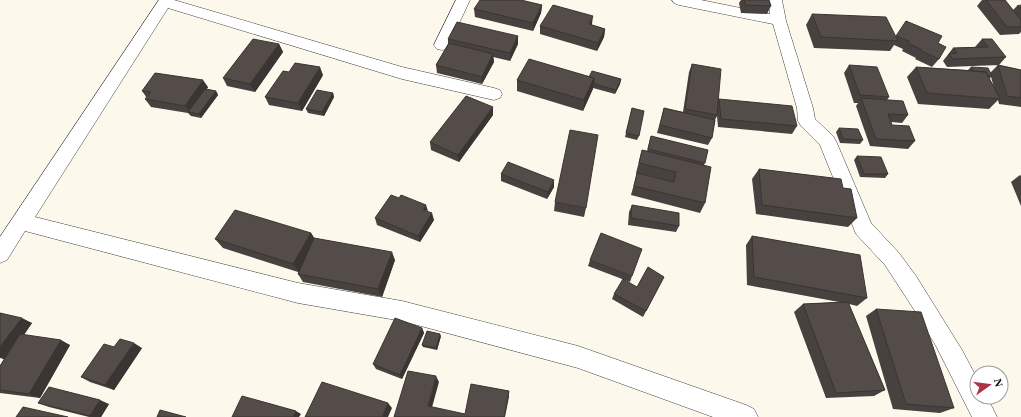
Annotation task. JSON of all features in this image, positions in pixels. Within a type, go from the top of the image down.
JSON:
[{"type":"street","points":[[442,45],[463,0]]},
{"type":"street","points":[[679,0],[779,21]]},
{"type":"street","points":[[775,0],[779,21],[805,108],[807,121],[827,141],[863,228],[868,236],[885,250],[905,278],[948,345],[985,417]]},
{"type":"street","points":[[0,254],[166,1],[402,73],[494,94]]},
{"type":"street","points":[[21,222],[298,293],[402,311],[578,357],[746,417]]},
{"type":"building","points":[[480,0],[521,0],[542,5],[533,23],[474,9]]},
{"type":"building","points":[[744,0],[769,0],[771,6],[745,5]]},
{"type":"building","points":[[986,0],[1005,0],[1021,20],[1021,27],[1007,27]]},
{"type":"building","points":[[553,5],[593,16],[589,24],[605,29],[598,43],[540,26]]},
{"type":"building","points":[[812,14],[886,17],[898,41],[821,37]]},
{"type":"building","points":[[906,21],[942,36],[938,43],[946,47],[939,59],[921,51],[922,50],[908,43],[909,41],[896,36]]},
{"type":"building","points":[[457,22],[518,36],[510,53],[448,39]]},
{"type":"building","points":[[253,39],[279,44],[250,84],[223,78]]},
{"type":"building","points":[[982,39],[992,39],[1006,57],[953,59],[949,54],[957,53],[953,48],[988,47]]},
{"type":"building","points":[[449,43],[493,54],[482,77],[436,65]]},
{"type":"building","points":[[529,59],[594,78],[584,100],[517,80]]},
{"type":"building","points":[[295,63],[320,67],[298,103],[265,97],[283,71],[289,72]]},
{"type":"building","points":[[692,64],[721,69],[717,115],[685,109]]},
{"type":"building","points":[[849,65],[877,67],[889,97],[860,95]]},
{"type":"building","points":[[998,65],[1021,70],[1021,98],[1007,96]]},
{"type":"building","points":[[916,67],[986,72],[1000,99],[927,93]]},
{"type":"building","points":[[971,67],[988,68],[992,76],[988,76],[986,72],[973,71]]},
{"type":"building","points":[[592,71],[621,79],[616,90],[594,84],[594,78],[589,77]]},
{"type":"building","points":[[155,73],[203,80],[185,106],[145,99],[151,92],[142,91]]},
{"type":"building","points":[[205,89],[216,91],[199,114],[188,112]]},
{"type":"building","points":[[317,90],[333,93],[322,112],[306,109]]},
{"type":"building","points":[[466,96],[493,107],[458,155],[430,142]]},
{"type":"building","points":[[861,98],[903,101],[908,115],[888,114],[892,125],[909,126],[915,141],[876,139]]},
{"type":"building","points":[[719,99],[792,106],[797,126],[721,119]]},
{"type":"building","points":[[632,108],[644,111],[639,136],[626,133]]},
{"type":"building","points":[[664,108],[715,120],[712,138],[660,125]]},
{"type":"building","points":[[839,128],[858,129],[863,140],[843,139]]},
{"type":"building","points":[[570,130],[598,135],[586,208],[555,202]]},
{"type":"building","points":[[651,136],[708,150],[705,163],[648,149]]},
{"type":"building","points":[[642,150],[711,167],[705,203],[634,186],[637,173],[674,182],[676,172],[639,163]]},
{"type":"building","points":[[857,156],[881,157],[888,174],[864,174]]},
{"type":"building","points":[[508,162],[554,180],[548,192],[501,174]]},
{"type":"building","points":[[759,169],[841,179],[843,188],[851,189],[857,218],[762,205]]},
{"type":"building","points":[[391,195],[399,198],[401,195],[426,205],[423,210],[432,213],[418,236],[375,218]]},
{"type":"building","points":[[632,205],[679,213],[679,226],[631,218]]},
{"type":"building","points":[[235,210],[311,233],[293,264],[215,239]]},
{"type":"building","points":[[601,233],[642,249],[632,276],[590,260]]},
{"type":"building","points":[[752,236],[860,255],[867,298],[754,277]]},
{"type":"building","points":[[314,238],[392,252],[378,289],[298,274]]},
{"type":"building","points":[[648,267],[664,277],[646,311],[614,294],[623,279],[637,287]]},
{"type":"building","points":[[848,302],[885,390],[836,393],[803,304]]},
{"type":"building","points":[[876,309],[921,312],[954,408],[906,404]]},
{"type":"building","points":[[0,313],[22,318],[0,347]]},
{"type":"building","points":[[395,318],[422,328],[400,375],[373,364]]},
{"type":"building","points":[[427,331],[440,334],[436,348],[422,345]]},
{"type":"building","points":[[20,334],[61,340],[29,394],[0,390],[0,366]]},
{"type":"building","points":[[120,339],[134,343],[105,385],[81,377],[104,344],[114,347]]},
{"type":"building","points":[[408,371],[436,376],[428,406],[465,414],[471,384],[509,391],[504,417],[394,417]]},
{"type":"building","points":[[322,382],[388,403],[382,417],[305,417]]},
{"type":"building","points":[[49,387],[100,400],[90,416],[38,403]]},
{"type":"building","points":[[242,396],[296,411],[293,417],[232,417]]},
{"type":"building","points":[[23,407],[68,417],[16,417]]},
{"type":"building","points":[[160,410],[186,417],[157,417]]}]
